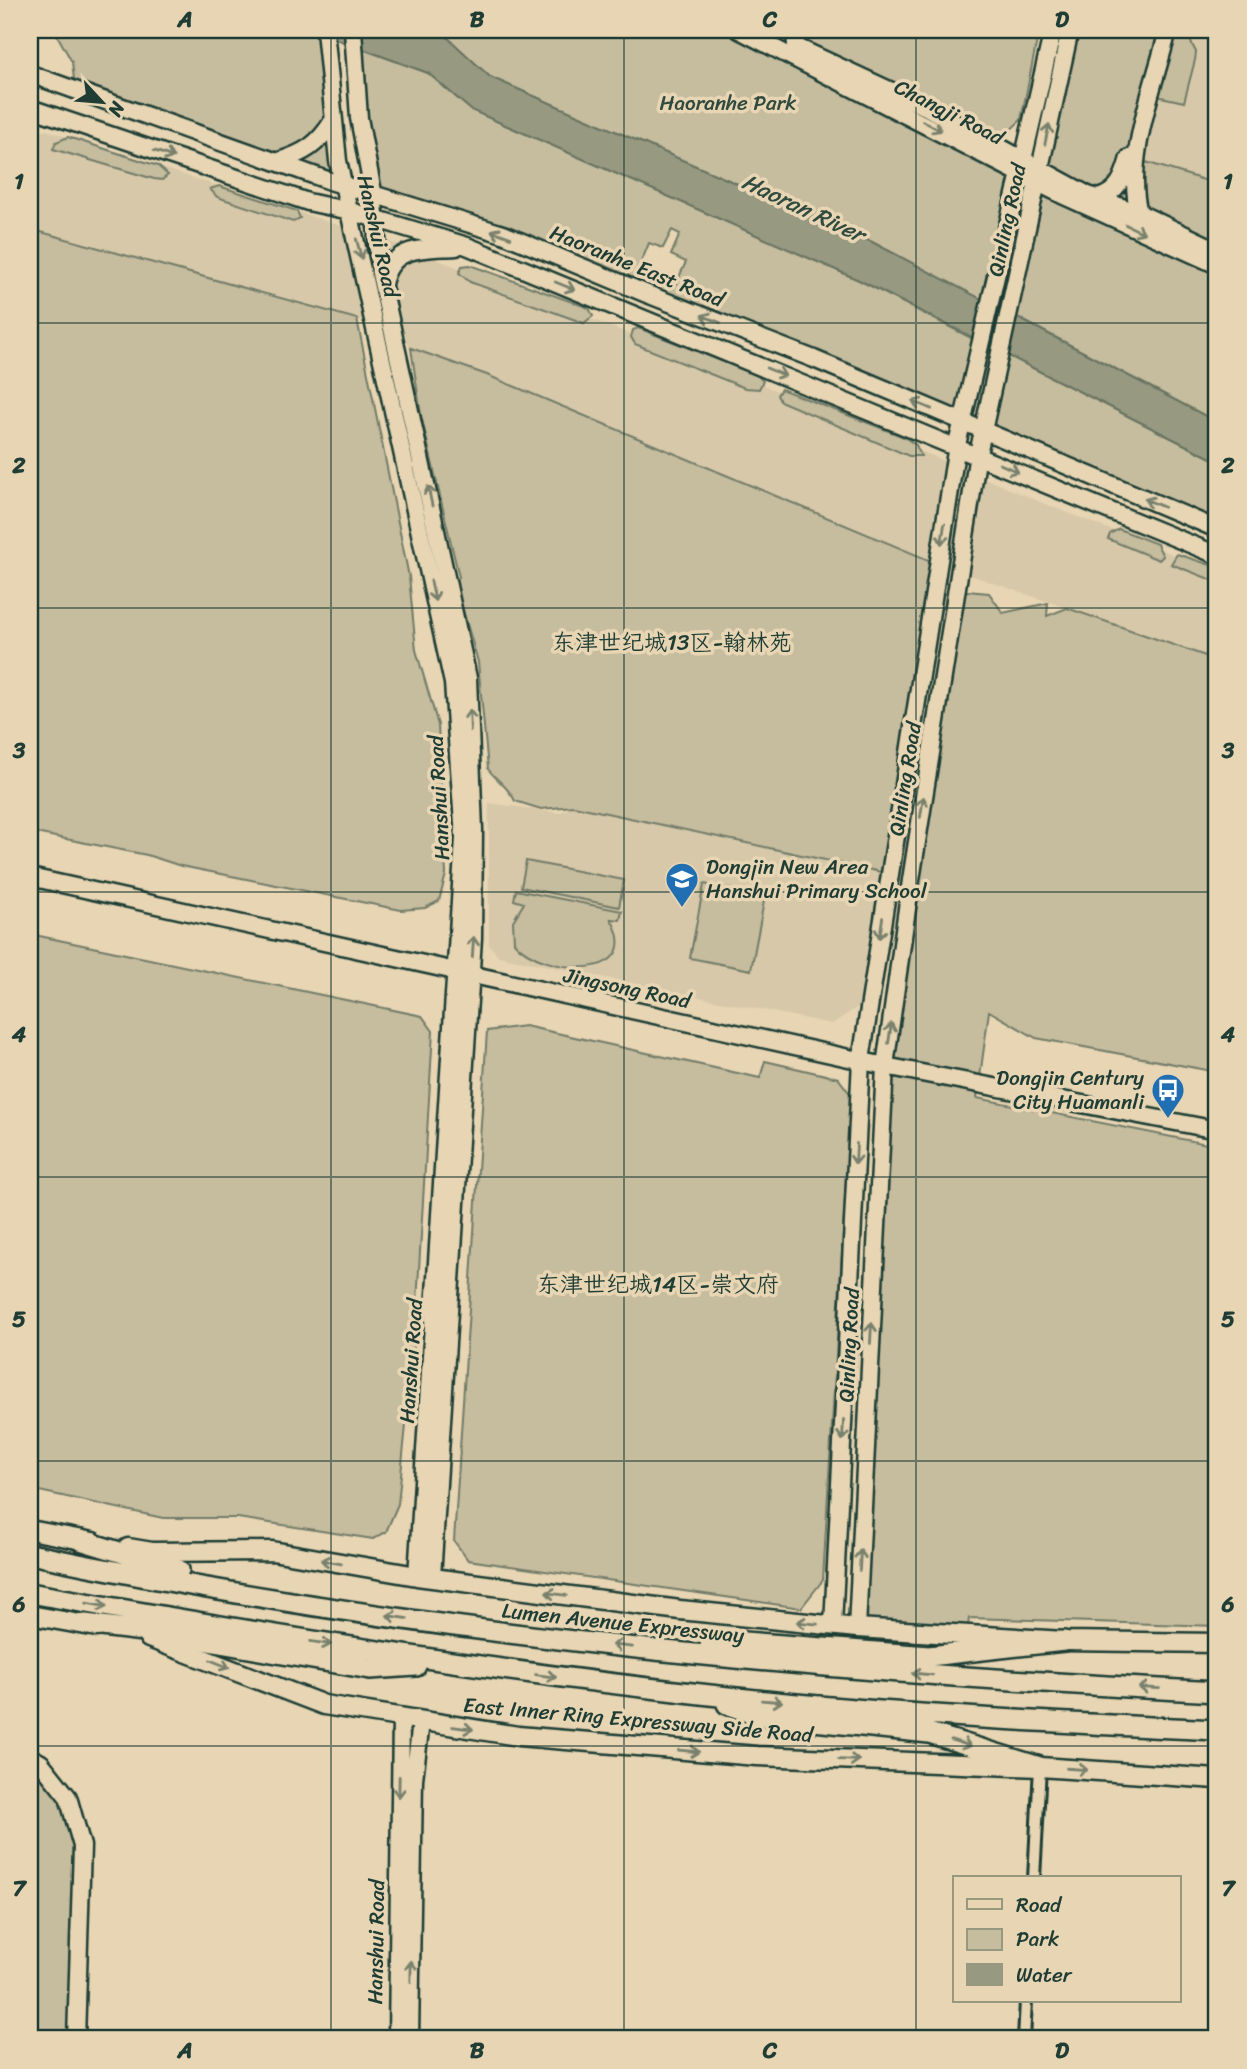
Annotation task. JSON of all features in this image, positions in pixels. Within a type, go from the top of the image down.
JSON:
[{"type":"highway","points":[[80,1540],[184,1571],[275,1585],[346,1609]]},
{"type":"highway","name":"Lumen Avenue Expressway","points":[[30,1554],[467,1629],[667,1651],[1006,1681],[1217,1692]]},
{"type":"highway","points":[[30,1593],[243,1631],[455,1663],[703,1695],[921,1715],[1217,1730]]},
{"type":"highway","points":[[85,1624],[168,1634],[370,1669],[455,1663]]},
{"type":"highway","points":[[667,1651],[744,1642],[929,1656],[1064,1641]]},
{"type":"highway","points":[[703,1695],[756,1715],[929,1733],[1041,1767]]},
{"type":"main road","points":[[30,1530],[152,1552],[272,1551],[424,1577],[680,1610],[833,1626],[1064,1641],[1217,1643]]},
{"type":"main road","name":"East Inner Ring Expressway Side Road","points":[[30,1615],[161,1640],[324,1705],[518,1736],[757,1756],[1041,1767],[1217,1779]]},
{"type":"street","name":"Hanshui Road","points":[[325,30],[332,116],[350,211],[453,683],[464,838],[464,975]]},
{"type":"street","name":"Hanshui Road","points":[[353,30],[358,108],[373,192],[383,287],[468,678],[474,830],[424,1577]]},
{"type":"street","name":"Changji Road","points":[[739,30],[1019,164]]},
{"type":"street","name":"Changji Road","points":[[761,30],[796,38],[926,107],[1038,175],[1217,265]]},
{"type":"street","name":"Qinling Road","points":[[833,1626],[861,1060],[961,422],[1019,164],[1053,30]]},
{"type":"street","name":"Qinling Road","points":[[857,1628],[885,1066],[911,880],[978,454],[1070,30]]},
{"type":"street","points":[[1097,198],[1107,196],[1123,179],[1161,30]]},
{"type":"street","points":[[1139,213],[1133,190],[1136,159],[1168,30]]},
{"type":"street","name":"Haoranhe East Road","points":[[30,76],[345,185],[503,234],[647,295],[814,359],[1217,529]]},
{"type":"street","points":[[30,108],[277,192],[467,246],[957,445],[1217,555]]},
{"type":"street","points":[[279,161],[303,153],[320,141],[332,116]]},
{"type":"street","name":"Changji Road","points":[[1038,175],[1139,213],[1217,250]]},
{"type":"street","points":[[383,287],[386,270],[395,257],[418,250],[467,246]]},
{"type":"street","name":"Jingsong Road","points":[[30,877],[885,1066],[1217,1130]]},
{"type":"street","name":"Hanshui Road","points":[[397,2039],[401,1719]]},
{"type":"street","name":"Hanshui Road","points":[[410,2039],[414,1779],[421,1722]]},
{"type":"street","points":[[30,1757],[41,1763],[68,1797],[82,1846],[76,2039]]},
{"type":"street","points":[[1034,1876],[1041,1767]]},
{"type":"street","points":[[1024,2039],[1027,2002]]},
{"type":"shaded area","points":[[1168,30],[1217,30],[1217,265],[1133,190]]},
{"type":"shaded area","points":[[46,130],[399,245],[801,400],[1045,504],[1217,572],[1217,660],[910,554],[487,375],[411,348],[399,331],[30,229],[30,133]]},
{"type":"shaded area","name":"Dongjin New Area Hanshui Primary School","points":[[489,803],[559,813],[574,806],[881,872],[859,1006],[832,1024],[499,956],[489,945]]},
{"type":"green space","points":[[58,30],[311,30],[325,35],[345,185],[75,89],[72,62],[56,33]]},
{"type":"green space","name":"Haoranhe Park","points":[[431,30],[739,30],[1018,171],[988,303],[872,242],[490,77],[446,36]]},
{"type":"green space","points":[[805,30],[1039,30],[1021,120],[1006,134],[992,134],[815,49],[804,41]]},
{"type":"green space","points":[[1070,30],[1168,30],[1167,36],[1175,39],[1180,30],[1186,33],[1196,52],[1184,102],[1152,95],[1136,159],[1217,184],[1217,250],[1124,224],[1217,265],[1217,422],[1009,313]]},
{"type":"green space","points":[[354,46],[428,73],[471,110],[859,280],[979,342],[961,422],[647,294],[654,279],[674,288],[686,262],[671,255],[680,234],[672,230],[663,248],[649,243],[631,287],[373,192]]},
{"type":"green space","points":[[68,137],[158,166],[168,175],[162,180],[154,179],[53,149],[56,142]]},
{"type":"green space","points":[[219,186],[297,211],[300,218],[293,222],[217,197],[210,189]]},
{"type":"green space","points":[[30,229],[357,319],[409,577],[416,650],[438,725],[446,874],[439,901],[425,908],[401,910],[181,866],[147,855],[30,832]]},
{"type":"green space","points":[[470,265],[589,308],[593,316],[584,323],[470,282],[459,273],[462,266]]},
{"type":"green space","points":[[638,328],[757,375],[763,381],[759,389],[745,388],[635,344],[631,337],[633,330]]},
{"type":"green space","points":[[411,348],[487,375],[931,561],[881,872],[574,806],[541,809],[515,801],[488,769],[478,662],[455,582],[459,577],[421,415]]},
{"type":"green space","points":[[1001,352],[1217,461],[1217,529],[983,431]]},
{"type":"green space","points":[[781,389],[904,437],[916,445],[921,456],[909,456],[780,401],[777,395]]},
{"type":"green space","points":[[1119,529],[1157,544],[1163,556],[1159,560],[1108,539],[1110,534]]},
{"type":"green space","points":[[1177,554],[1217,567],[1217,582],[1171,564]]},
{"type":"green space","points":[[956,590],[989,593],[1003,613],[1048,603],[1047,616],[1067,608],[1217,660],[1217,1072],[1036,1038],[989,1011],[977,1098],[1217,1146],[1217,1626],[969,1618],[967,1635],[857,1628],[885,1066]]},
{"type":"green space","points":[[526,861],[624,880],[619,907],[521,887]]},
{"type":"green space","points":[[704,884],[765,896],[751,970],[690,958]]},
{"type":"green space","points":[[516,890],[622,911],[620,920],[611,919],[618,939],[615,954],[604,963],[586,967],[546,962],[528,953],[514,942],[513,921],[524,903],[514,900]]},
{"type":"green space","points":[[30,934],[422,1016],[433,1031],[415,1337],[398,1504],[386,1532],[373,1539],[238,1518],[163,1518],[30,1489]]},
{"type":"green space","points":[[525,1026],[760,1078],[765,1061],[838,1078],[851,1095],[823,1580],[801,1608],[468,1560],[454,1541],[487,1031]]},
{"type":"green space","points":[[30,1757],[68,1797],[82,1846],[76,2039],[30,2039]]},
{"type":"water","points":[[311,30],[431,30],[446,36],[490,77],[872,242],[1217,422],[1217,461],[859,280],[471,110],[428,73]]},
{"type":"place","name":"Dongjin New Area Hanshui Primary School","points":[[682,909]]},
{"type":"place","name":"Dongjin Century City Huamanli","points":[[1168,1120]]},
{"type":"district","name":"东津世纪城13区-翰林苑","points":[[672,642]]},
{"type":"district","name":"东津世纪城14区-崇文府","points":[[658,1284]]},
{"type":"water label","name":"Haoran River","points":[[803,208]]}]
